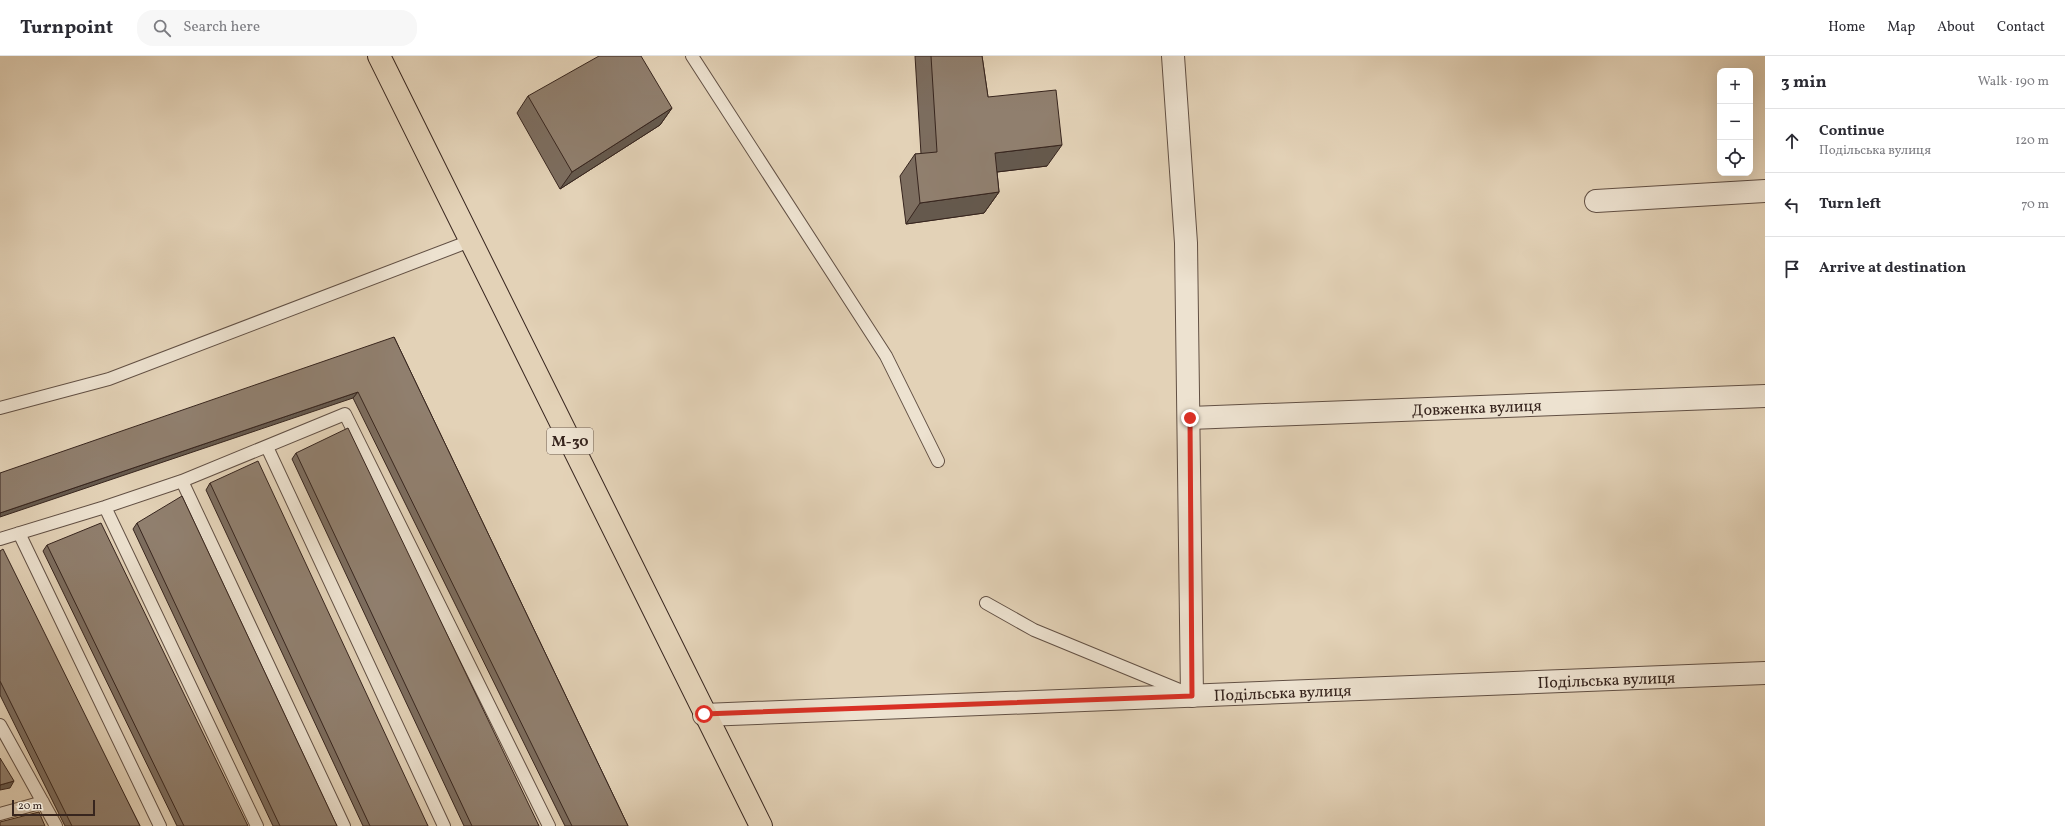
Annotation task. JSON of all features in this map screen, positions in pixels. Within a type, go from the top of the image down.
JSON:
[{"type":"highway","name":"М-30","points":[[379,56],[704,714],[761,826]]},
{"type":"street","points":[[1174,56],[1186,243],[1190,418],[1192,696]]},
{"type":"street","points":[[1596,201],[1765,191]]},
{"type":"street","name":"Довженка вулиця","points":[[1190,418],[1765,396]]},
{"type":"street","name":"Подільська вулиця","points":[[704,714],[1765,673]]},
{"type":"lane","points":[[692,56],[886,356],[938,461]]},
{"type":"lane","points":[[0,408],[110,379],[470,241]]},
{"type":"lane","points":[[0,539],[106,507],[182,481],[346,414],[549,826]]},
{"type":"lane","points":[[266,447],[444,826]]},
{"type":"lane","points":[[182,481],[344,826]]},
{"type":"lane","points":[[106,507],[257,826]]},
{"type":"lane","points":[[19,533],[160,826]]},
{"type":"lane","points":[[986,604],[1034,630],[1192,696]]},
{"type":"lane","points":[[0,726],[56,826]]},
{"type":"lane","points":[[0,814],[43,802]]},
{"type":"building","points":[[599,56],[641,56],[672,108],[572,172],[528,96]]},
{"type":"building","points":[[931,56],[982,56],[988,97],[1056,90],[1062,145],[995,153],[999,192],[920,203],[915,154],[937,152]]},
{"type":"building","points":[[394,337],[628,826],[572,826],[358,392],[0,513],[0,473]]},
{"type":"building","points":[[348,428],[539,826],[472,826],[296,453]]},
{"type":"building","points":[[258,461],[428,826],[370,826],[210,483]]},
{"type":"building","points":[[182,496],[337,826],[280,826],[137,523]]},
{"type":"building","points":[[101,523],[248,826],[184,826],[47,545]]},
{"type":"building","points":[[3,549],[140,826],[72,826],[0,681],[0,551]]},
{"type":"building","points":[[0,758],[14,781],[0,785]]},
{"type":"building","points":[[39,812],[45,826],[0,826],[0,822]]},
{"type":"route","points":[[704,714],[1192,696],[1190,418]]}]
